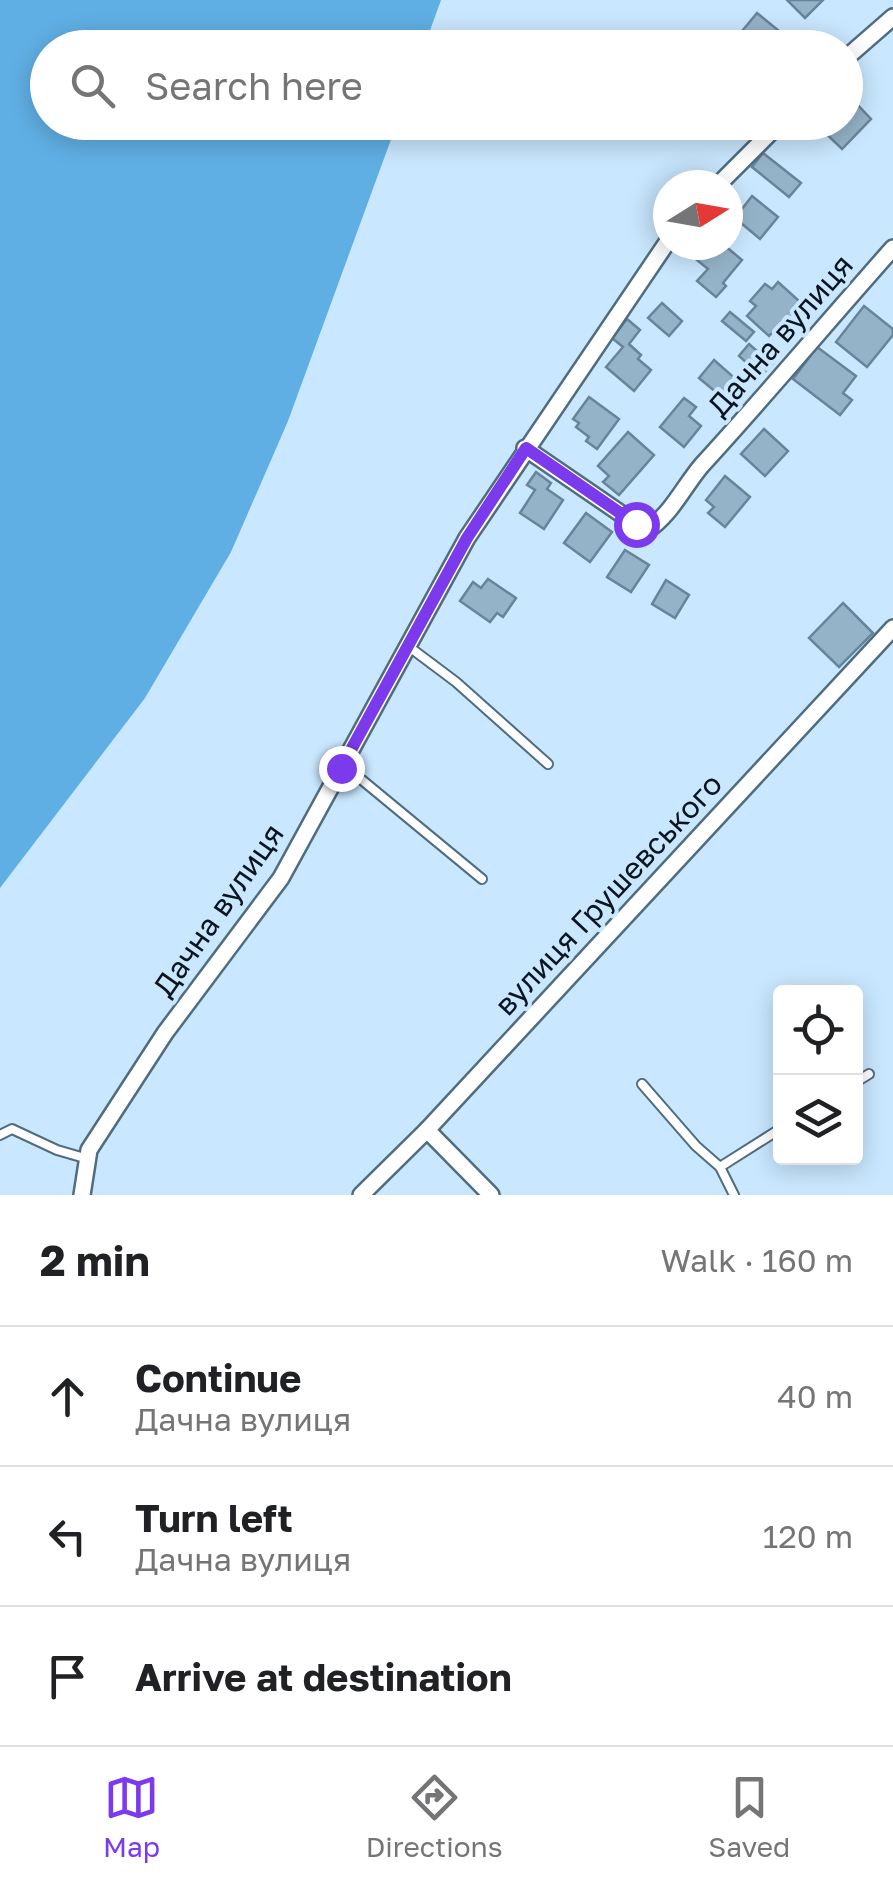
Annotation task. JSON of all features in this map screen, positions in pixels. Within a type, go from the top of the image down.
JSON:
[{"type":"street","points":[[863,43],[893,17]]},
{"type":"street","points":[[733,170],[763,140]]},
{"type":"street","name":"Дачна вулиця","points":[[526,448],[636,524],[653,526],[893,248]]},
{"type":"street","name":"Дачна вулиця","points":[[82,1195],[90,1150],[165,1033],[282,878],[467,538],[655,260]]},
{"type":"street","name":"вулиця Грушевського","points":[[361,1195],[893,628]]},
{"type":"street","points":[[426,1130],[492,1195]]},
{"type":"lane","points":[[408,646],[456,682],[548,764]]},
{"type":"lane","points":[[341,768],[362,780],[482,878]]},
{"type":"lane","points":[[863,1078],[869,1074]]},
{"type":"lane","points":[[642,1084],[696,1146],[720,1167],[734,1195]]},
{"type":"lane","points":[[0,1136],[12,1130],[88,1160]]},
{"type":"lane","points":[[720,1167],[773,1133]]},
{"type":"water","points":[[0,0],[441,0],[430,30],[30,30],[30,140],[391,140],[288,421],[231,552],[145,698],[0,888]]},
{"type":"building","points":[[787,0],[823,0],[805,18]]},
{"type":"building","points":[[757,13],[778,30],[743,30]]},
{"type":"building","points":[[863,110],[871,119],[863,127]]},
{"type":"building","points":[[833,140],[851,140],[842,149]]},
{"type":"building","points":[[763,153],[801,183],[789,197],[752,167]]},
{"type":"building","points":[[752,196],[778,217],[760,239],[743,225],[743,208]]},
{"type":"building","points":[[697,260],[742,260],[716,297],[697,281],[708,269]]},
{"type":"building","points":[[778,282],[809,310],[788,333],[779,325],[769,336],[747,316],[756,306],[750,301],[765,284],[772,289]]},
{"type":"building","points":[[662,303],[682,321],[669,336],[648,318]]},
{"type":"building","points":[[864,306],[893,329],[893,335],[867,367],[836,342]]},
{"type":"building","points":[[730,312],[754,332],[746,341],[722,321]]},
{"type":"building","points":[[627,319],[640,330],[629,344],[651,370],[634,391],[606,367],[623,347],[612,338]]},
{"type":"building","points":[[749,344],[772,364],[761,376],[739,356]]},
{"type":"building","points":[[817,347],[856,376],[843,393],[852,400],[840,415],[793,379]]},
{"type":"building","points":[[714,360],[738,381],[723,398],[699,378]]},
{"type":"building","points":[[589,397],[619,419],[597,449],[586,441],[589,437],[576,427],[579,423],[573,419]]},
{"type":"building","points":[[684,398],[696,407],[689,416],[701,426],[684,447],[660,427]]},
{"type":"building","points":[[764,429],[788,451],[765,476],[741,454]]},
{"type":"building","points":[[628,432],[654,455],[619,495],[603,482],[609,476],[598,466]]},
{"type":"building","points":[[536,472],[551,483],[547,489],[563,500],[544,529],[520,513],[535,490],[527,485]]},
{"type":"building","points":[[725,476],[750,497],[725,527],[708,513],[714,507],[706,500]]},
{"type":"building","points":[[586,513],[612,532],[590,562],[564,543]]},
{"type":"building","points":[[625,550],[649,565],[631,592],[607,577]]},
{"type":"building","points":[[488,579],[516,598],[503,617],[497,613],[490,622],[460,601],[473,582],[481,588]]},
{"type":"building","points":[[666,580],[689,595],[675,618],[652,604]]},
{"type":"building","points":[[843,603],[873,633],[839,667],[809,638]]},
{"type":"route","points":[[341,768],[467,538],[526,448],[636,524]]}]
